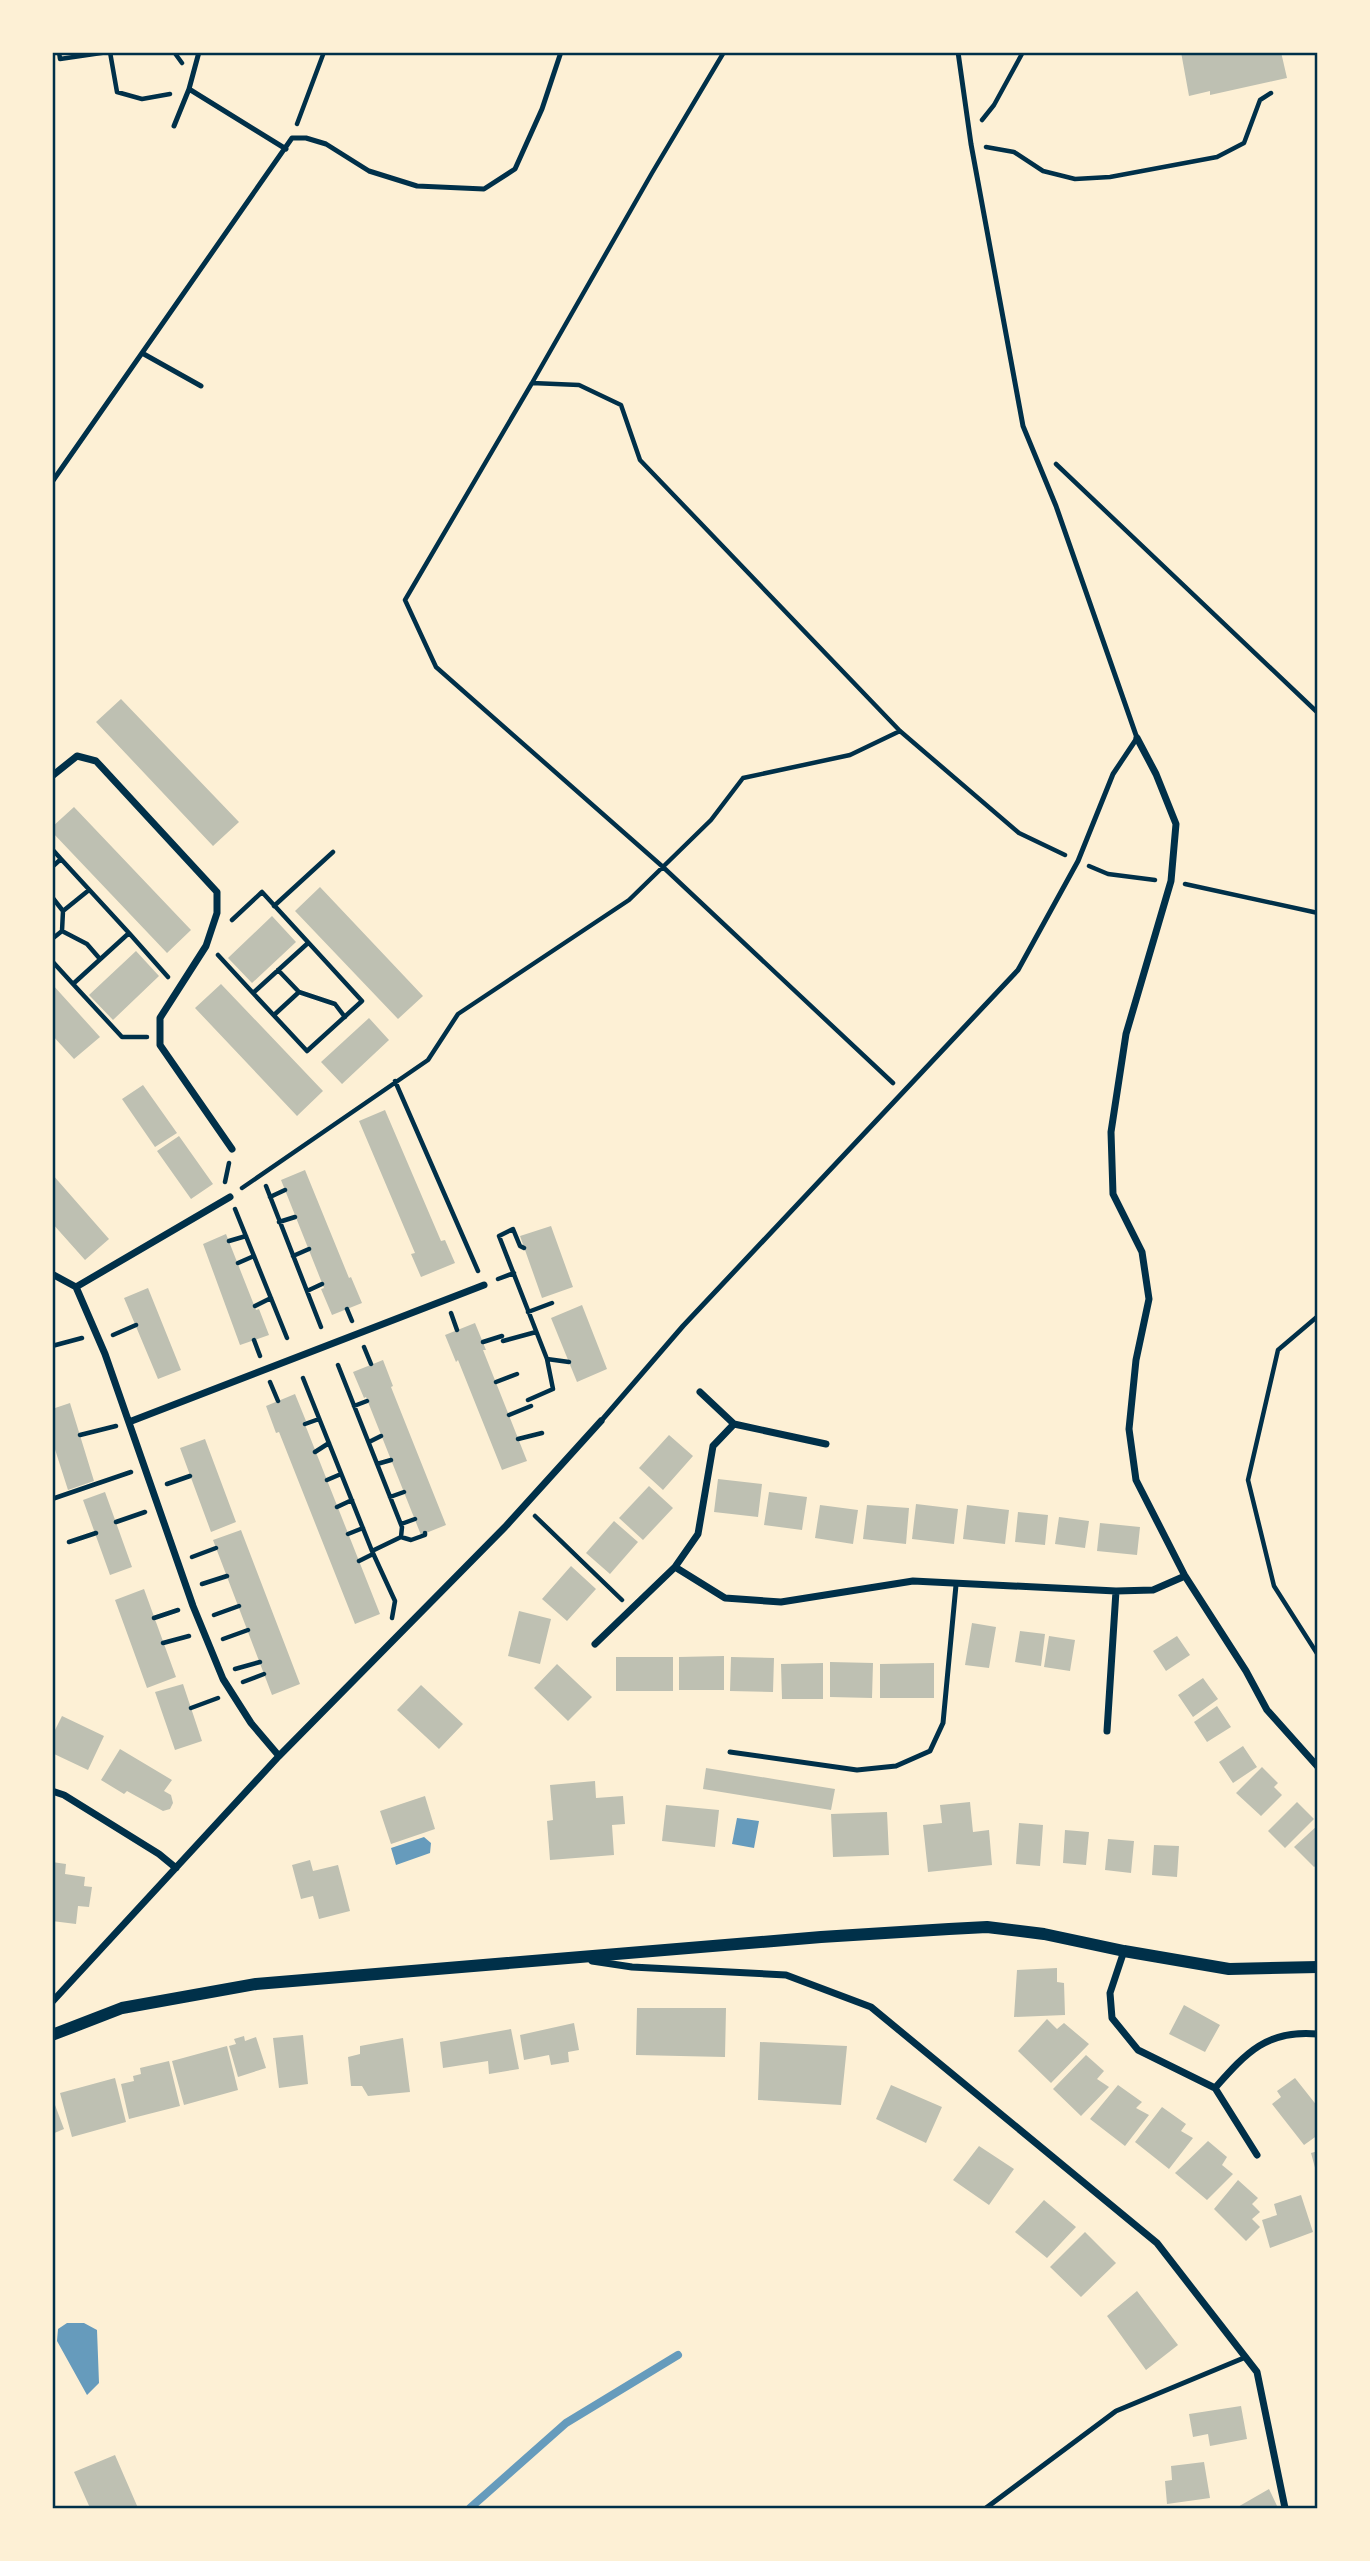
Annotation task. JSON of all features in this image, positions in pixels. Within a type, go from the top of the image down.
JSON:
[{"type":"street","points":[[1137,738],[1156,774],[1176,824],[1171,881],[1126,1034],[1111,1132],[1113,1195],[1142,1252],[1149,1299],[1136,1360],[1129,1429],[1136,1480],[1185,1576],[1246,1671],[1267,1710],[1318,1767]]},
{"type":"street","points":[[52,776],[77,756],[96,761],[217,892],[217,913],[206,946],[160,1018],[160,1045],[232,1149]]},
{"type":"street","points":[[76,1287],[230,1196]]},
{"type":"street","points":[[52,1275],[76,1287],[96,1334],[130,1422],[192,1606],[223,1679],[251,1723],[279,1756]]},
{"type":"street","points":[[130,1422],[484,1285]]},
{"type":"street","points":[[700,1392],[734,1423],[826,1444]]},
{"type":"street","points":[[52,2002],[279,1756],[524,1505],[601,1421]]},
{"type":"street","points":[[595,1644],[676,1567],[698,1534],[713,1446],[734,1423]]},
{"type":"street","points":[[676,1567],[725,1598],[781,1602],[914,1581],[1116,1591],[1153,1590],[1185,1576]]},
{"type":"street","points":[[1107,1731],[1116,1591]]},
{"type":"street","points":[[52,1791],[64,1795],[159,1854],[176,1868]]},
{"type":"street","points":[[52,2035],[122,2008],[244,1986],[821,1937],[986,1927],[1044,1934],[1229,1969],[1318,1967]]},
{"type":"street","points":[[1124,1951],[1110,1993],[1112,2018],[1138,2050],[1214,2088],[1257,2155]]},
{"type":"street","points":[[578,1958],[632,1967],[786,1975],[871,2007],[1157,2243],[1257,2372],[1285,2508]]},
{"type":"street","points":[[1214,2088],[1242,2057],[1273,2037],[1318,2034]]},
{"type":"lane","points":[[174,126],[200,52]]},
{"type":"lane","points":[[52,482],[292,138],[306,138],[326,145],[369,171],[417,187],[484,189],[515,169],[542,109],[561,52]]},
{"type":"lane","points":[[601,1421],[683,1326],[1018,970],[1078,861],[1113,774],[1137,738],[1056,506],[1023,426],[971,145],[958,52]]},
{"type":"lane","points":[[189,89],[286,149]]},
{"type":"lane","points":[[142,353],[201,386]]},
{"type":"lane","points":[[730,1752],[857,1770],[895,1766],[930,1751],[943,1723],[956,1585]]},
{"type":"lane","points":[[986,2508],[1116,2411],[1246,2357]]},
{"type":"path","points":[[59,52],[60,59],[109,52],[117,92],[142,99],[171,94],[174,84]]},
{"type":"path","points":[[174,52],[182,63],[178,73]]},
{"type":"path","points":[[292,138],[324,52]]},
{"type":"path","points":[[724,52],[405,600],[436,667],[663,867],[904,1093]]},
{"type":"path","points":[[971,135],[994,105],[1023,52]]},
{"type":"path","points":[[971,145],[1014,152],[1043,171],[1075,179],[1110,177],[1217,157],[1244,143],[1259,100],[1270,93]]},
{"type":"path","points":[[532,383],[579,385],[621,405],[640,460],[900,731],[1019,833],[1108,874],[1171,881],[1318,914]]},
{"type":"path","points":[[1054,463],[1318,713]]},
{"type":"path","points":[[230,1196],[428,1060],[458,1014],[629,900],[711,820],[743,778],[850,755],[900,731]]},
{"type":"path","points":[[52,849],[179,988]]},
{"type":"path","points":[[274,906],[333,852]]},
{"type":"path","points":[[52,867],[61,859]]},
{"type":"path","points":[[63,911],[89,890]]},
{"type":"path","points":[[216,953],[307,1051],[362,1001],[262,892],[231,920]]},
{"type":"path","points":[[52,897],[63,911],[62,930],[52,939]]},
{"type":"path","points":[[62,930],[87,944],[100,959]]},
{"type":"path","points":[[73,984],[129,933]]},
{"type":"path","points":[[253,993],[308,943]]},
{"type":"path","points":[[52,961],[122,1037],[160,1037]]},
{"type":"path","points":[[278,970],[299,992],[335,1004],[345,1017]]},
{"type":"path","points":[[274,1015],[299,992]]},
{"type":"path","points":[[395,1082],[484,1285]]},
{"type":"path","points":[[224,1189],[232,1149]]},
{"type":"path","points":[[266,1186],[321,1328]]},
{"type":"path","points":[[270,1196],[285,1190]]},
{"type":"path","points":[[234,1205],[287,1338]]},
{"type":"path","points":[[279,1222],[295,1217]]},
{"type":"path","points":[[509,1415],[553,1389],[547,1359],[499,1236],[513,1229],[520,1246],[524,1248]]},
{"type":"path","points":[[229,1241],[246,1236]]},
{"type":"path","points":[[293,1256],[309,1249]]},
{"type":"path","points":[[238,1263],[254,1256]]},
{"type":"path","points":[[307,1291],[322,1284]]},
{"type":"path","points":[[255,1306],[271,1298]]},
{"type":"path","points":[[528,1312],[552,1303]]},
{"type":"path","points":[[451,1312],[457,1330]]},
{"type":"path","points":[[1318,1316],[1278,1350],[1248,1480],[1274,1586],[1318,1655]]},
{"type":"path","points":[[112,1335],[136,1325]]},
{"type":"path","points":[[483,1342],[536,1332]]},
{"type":"path","points":[[52,1346],[96,1334]]},
{"type":"path","points":[[254,1340],[261,1360]]},
{"type":"path","points":[[363,1347],[371,1364]]},
{"type":"path","points":[[547,1359],[569,1362]]},
{"type":"path","points":[[338,1365],[401,1524],[401,1537]]},
{"type":"path","points":[[496,1382],[517,1374]]},
{"type":"path","points":[[303,1378],[372,1553],[395,1601],[388,1644]]},
{"type":"path","points":[[269,1381],[278,1401]]},
{"type":"path","points":[[354,1406],[368,1401]]},
{"type":"path","points":[[305,1424],[319,1419]]},
{"type":"path","points":[[80,1435],[130,1422]]},
{"type":"path","points":[[518,1439],[542,1433]]},
{"type":"path","points":[[369,1442],[381,1436]]},
{"type":"path","points":[[315,1452],[329,1443]]},
{"type":"path","points":[[377,1464],[391,1460]]},
{"type":"path","points":[[52,1499],[145,1468]]},
{"type":"path","points":[[327,1480],[341,1474]]},
{"type":"path","points":[[166,1484],[190,1476]]},
{"type":"path","points":[[390,1497],[404,1492]]},
{"type":"path","points":[[337,1507],[352,1500]]},
{"type":"path","points":[[524,1505],[631,1608]]},
{"type":"path","points":[[116,1522],[159,1507]]},
{"type":"path","points":[[401,1524],[415,1519]]},
{"type":"path","points":[[348,1534],[363,1528]]},
{"type":"path","points":[[69,1542],[96,1533]]},
{"type":"path","points":[[359,1561],[401,1537],[411,1540],[425,1533]]},
{"type":"path","points":[[192,1556],[216,1548]]},
{"type":"path","points":[[202,1584],[227,1576]]},
{"type":"path","points":[[213,1616],[239,1606]]},
{"type":"path","points":[[154,1618],[183,1609]]},
{"type":"path","points":[[223,1639],[247,1630]]},
{"type":"path","points":[[163,1643],[193,1635]]},
{"type":"path","points":[[235,1669],[260,1662]]},
{"type":"path","points":[[243,1682],[264,1674]]},
{"type":"path","points":[[191,1708],[225,1696]]},
{"type":"water","points":[[737,1818],[759,1821],[754,1848],[732,1844]]},
{"type":"water","points":[[424,1837],[431,1843],[430,1853],[396,1865],[391,1848]]},
{"type":"water","points":[[67,2323],[84,2323],[97,2330],[99,2383],[87,2395],[57,2341],[58,2329]]},
{"type":"building","points":[[1181,52],[1281,52],[1287,78],[1210,95],[1210,91],[1189,96]]},
{"type":"building","points":[[121,699],[239,822],[213,846],[96,722]]},
{"type":"building","points":[[74,807],[191,930],[167,953],[52,832],[52,827]]},
{"type":"building","points":[[320,887],[423,996],[398,1019],[295,911]]},
{"type":"building","points":[[272,916],[296,942],[252,983],[228,958]]},
{"type":"building","points":[[136,951],[159,976],[113,1020],[89,995]]},
{"type":"building","points":[[52,984],[100,1037],[74,1059],[52,1035]]},
{"type":"building","points":[[221,984],[323,1091],[297,1116],[195,1008]]},
{"type":"building","points":[[369,1018],[389,1040],[342,1084],[321,1062]]},
{"type":"building","points":[[143,1085],[177,1133],[155,1147],[122,1099]]},
{"type":"building","points":[[385,1110],[441,1241],[445,1240],[455,1263],[421,1277],[411,1254],[415,1253],[359,1121]]},
{"type":"building","points":[[179,1136],[213,1184],[191,1199],[157,1151]]},
{"type":"building","points":[[305,1170],[349,1278],[351,1277],[362,1303],[332,1315],[281,1180]]},
{"type":"building","points":[[52,1174],[109,1239],[85,1260],[52,1223]]},
{"type":"building","points":[[551,1226],[573,1287],[542,1298],[520,1236]]},
{"type":"building","points":[[226,1234],[256,1310],[259,1309],[269,1335],[240,1345],[203,1244]]},
{"type":"building","points":[[148,1288],[181,1370],[158,1379],[124,1298]]},
{"type":"building","points":[[582,1305],[607,1369],[577,1382],[551,1318]]},
{"type":"building","points":[[475,1323],[527,1461],[502,1470],[458,1360],[456,1362],[445,1335]]},
{"type":"building","points":[[383,1360],[393,1386],[391,1387],[446,1525],[421,1535],[366,1397],[364,1398],[353,1372]]},
{"type":"building","points":[[295,1394],[380,1614],[355,1624],[279,1432],[276,1433],[266,1406]]},
{"type":"building","points":[[70,1403],[94,1481],[68,1490],[52,1440],[52,1409]]},
{"type":"building","points":[[669,1435],[693,1456],[663,1490],[639,1468]]},
{"type":"building","points":[[205,1439],[236,1522],[211,1532],[180,1448]]},
{"type":"building","points":[[718,1479],[762,1484],[758,1517],[714,1512]]},
{"type":"building","points":[[649,1486],[673,1508],[643,1540],[619,1518]]},
{"type":"building","points":[[105,1492],[132,1567],[110,1575],[83,1500]]},
{"type":"building","points":[[769,1492],[807,1497],[802,1530],[764,1525]]},
{"type":"building","points":[[916,1504],[958,1509],[954,1544],[912,1539]]},
{"type":"building","points":[[820,1505],[858,1510],[853,1544],[815,1538]]},
{"type":"building","points":[[867,1505],[909,1508],[906,1544],[863,1539]]},
{"type":"building","points":[[967,1505],[1009,1510],[1005,1544],[963,1539]]},
{"type":"building","points":[[1018,1512],[1048,1515],[1045,1545],[1015,1542]]},
{"type":"building","points":[[1059,1517],[1089,1521],[1085,1548],[1055,1544]]},
{"type":"building","points":[[614,1521],[638,1542],[610,1574],[586,1553]]},
{"type":"building","points":[[1100,1523],[1140,1527],[1137,1555],[1097,1551]]},
{"type":"building","points":[[241,1530],[300,1684],[272,1695],[213,1540]]},
{"type":"building","points":[[571,1566],[596,1589],[567,1621],[542,1599]]},
{"type":"building","points":[[144,1589],[176,1677],[147,1688],[115,1600]]},
{"type":"building","points":[[519,1611],[551,1619],[540,1664],[508,1656]]},
{"type":"building","points":[[972,1623],[996,1627],[989,1668],[965,1665]]},
{"type":"building","points":[[1020,1631],[1045,1634],[1041,1666],[1015,1662]]},
{"type":"building","points":[[1049,1636],[1075,1640],[1070,1671],[1044,1667]]},
{"type":"building","points":[[1177,1636],[1190,1655],[1166,1671],[1153,1651]]},
{"type":"building","points":[[724,1656],[724,1690],[679,1690],[679,1657]]},
{"type":"building","points":[[616,1657],[673,1657],[673,1691],[616,1691]]},
{"type":"building","points":[[731,1657],[774,1658],[773,1692],[730,1691]]},
{"type":"building","points":[[830,1662],[873,1663],[872,1698],[830,1697]]},
{"type":"building","points":[[823,1663],[823,1699],[782,1699],[781,1664]]},
{"type":"building","points":[[934,1663],[934,1698],[880,1698],[880,1664]]},
{"type":"building","points":[[557,1664],[592,1697],[568,1721],[534,1688]]},
{"type":"building","points":[[1203,1678],[1218,1699],[1193,1717],[1178,1695]]},
{"type":"building","points":[[183,1684],[202,1741],[175,1750],[155,1692]]},
{"type":"building","points":[[421,1685],[463,1724],[439,1749],[397,1710]]},
{"type":"building","points":[[1217,1706],[1231,1727],[1207,1742],[1194,1722]]},
{"type":"building","points":[[62,1716],[104,1736],[88,1770],[52,1753],[52,1736]]},
{"type":"building","points":[[1243,1746],[1257,1767],[1233,1783],[1219,1762]]},
{"type":"building","points":[[120,1749],[172,1780],[164,1791],[171,1795],[173,1803],[170,1809],[163,1811],[127,1791],[124,1794],[101,1780]]},
{"type":"building","points":[[1262,1767],[1278,1783],[1274,1787],[1282,1795],[1261,1816],[1236,1793]]},
{"type":"building","points":[[706,1768],[835,1789],[831,1810],[703,1789]]},
{"type":"building","points":[[595,1781],[596,1798],[623,1796],[625,1824],[612,1825],[614,1855],[550,1860],[547,1821],[553,1820],[550,1785]]},
{"type":"building","points":[[425,1796],[435,1829],[391,1844],[380,1811]]},
{"type":"building","points":[[970,1802],[973,1832],[989,1830],[992,1865],[928,1872],[923,1825],[942,1823],[940,1805]]},
{"type":"building","points":[[1297,1802],[1314,1819],[1285,1848],[1268,1831]]},
{"type":"building","points":[[666,1805],[719,1810],[715,1847],[662,1841]]},
{"type":"building","points":[[887,1812],[889,1855],[833,1857],[831,1814]]},
{"type":"building","points":[[1019,1823],[1043,1825],[1040,1866],[1016,1864]]},
{"type":"building","points":[[1318,1825],[1318,1864],[1314,1867],[1294,1847]]},
{"type":"building","points":[[1065,1830],[1089,1832],[1086,1865],[1063,1863]]},
{"type":"building","points":[[1108,1839],[1134,1841],[1131,1873],[1105,1870]]},
{"type":"building","points":[[1154,1845],[1179,1846],[1177,1877],[1152,1875]]},
{"type":"building","points":[[310,1860],[313,1871],[338,1865],[350,1911],[319,1919],[313,1896],[301,1899],[292,1865]]},
{"type":"building","points":[[52,1862],[66,1864],[65,1874],[85,1877],[84,1886],[92,1887],[89,1907],[78,1906],[76,1924],[52,1921]]},
{"type":"building","points":[[1057,1968],[1057,1982],[1064,1983],[1065,2015],[1014,2017],[1017,1970]]},
{"type":"building","points":[[1184,2005],[1220,2025],[1205,2052],[1169,2034]]},
{"type":"building","points":[[637,2008],[726,2008],[725,2057],[636,2055]]},
{"type":"building","points":[[1047,2019],[1057,2029],[1064,2023],[1089,2044],[1051,2083],[1018,2051]]},
{"type":"building","points":[[574,2023],[579,2050],[568,2052],[569,2062],[551,2065],[549,2055],[524,2060],[520,2035]]},
{"type":"building","points":[[511,2029],[519,2069],[489,2074],[488,2061],[443,2068],[440,2042]]},
{"type":"building","points":[[303,2035],[308,2084],[279,2088],[273,2038]]},
{"type":"building","points":[[244,2036],[245,2041],[256,2037],[266,2068],[238,2077],[229,2046],[236,2044],[234,2039]]},
{"type":"building","points":[[403,2038],[410,2092],[368,2096],[362,2086],[351,2086],[348,2057],[360,2054],[360,2046]]},
{"type":"building","points":[[760,2042],[847,2046],[841,2105],[758,2100]]},
{"type":"building","points":[[227,2046],[238,2090],[184,2105],[172,2061]]},
{"type":"building","points":[[1086,2055],[1104,2071],[1097,2079],[1109,2087],[1081,2116],[1053,2089]]},
{"type":"building","points":[[169,2061],[180,2106],[129,2119],[121,2084],[134,2081],[133,2076],[141,2074],[140,2068]]},
{"type":"building","points":[[115,2078],[126,2122],[72,2137],[60,2093]]},
{"type":"building","points":[[1295,2078],[1318,2107],[1318,2135],[1304,2145],[1272,2104],[1281,2097],[1277,2091]]},
{"type":"building","points":[[891,2085],[942,2107],[926,2143],[876,2119]]},
{"type":"building","points":[[1118,2085],[1142,2102],[1136,2108],[1149,2115],[1125,2146],[1090,2119]]},
{"type":"building","points":[[52,2097],[64,2129],[52,2134]]},
{"type":"building","points":[[1162,2107],[1186,2124],[1181,2131],[1193,2138],[1169,2169],[1135,2142]]},
{"type":"building","points":[[1208,2141],[1227,2157],[1222,2165],[1233,2174],[1207,2200],[1175,2173]]},
{"type":"building","points":[[979,2146],[1014,2169],[989,2205],[953,2180]]},
{"type":"building","points":[[1318,2151],[1318,2175],[1317,2175],[1311,2153]]},
{"type":"building","points":[[1238,2180],[1258,2198],[1252,2204],[1260,2212],[1252,2219],[1260,2227],[1246,2241],[1214,2209]]},
{"type":"building","points":[[1301,2195],[1313,2232],[1270,2248],[1262,2220],[1277,2215],[1274,2204]]},
{"type":"building","points":[[1044,2200],[1076,2227],[1047,2258],[1015,2232]]},
{"type":"building","points":[[1085,2232],[1116,2263],[1081,2297],[1050,2267]]},
{"type":"building","points":[[1137,2291],[1178,2345],[1146,2370],[1107,2316]]},
{"type":"building","points":[[1241,2406],[1247,2439],[1210,2446],[1208,2434],[1193,2437],[1189,2414]]},
{"type":"building","points":[[115,2455],[138,2508],[90,2508],[74,2472]]},
{"type":"building","points":[[1204,2462],[1210,2498],[1167,2504],[1165,2481],[1172,2480],[1171,2466]]},
{"type":"building","points":[[1269,2489],[1278,2508],[1236,2508]]},
{"type":"waterway","points":[[470,2508],[566,2423],[678,2355]]}]
